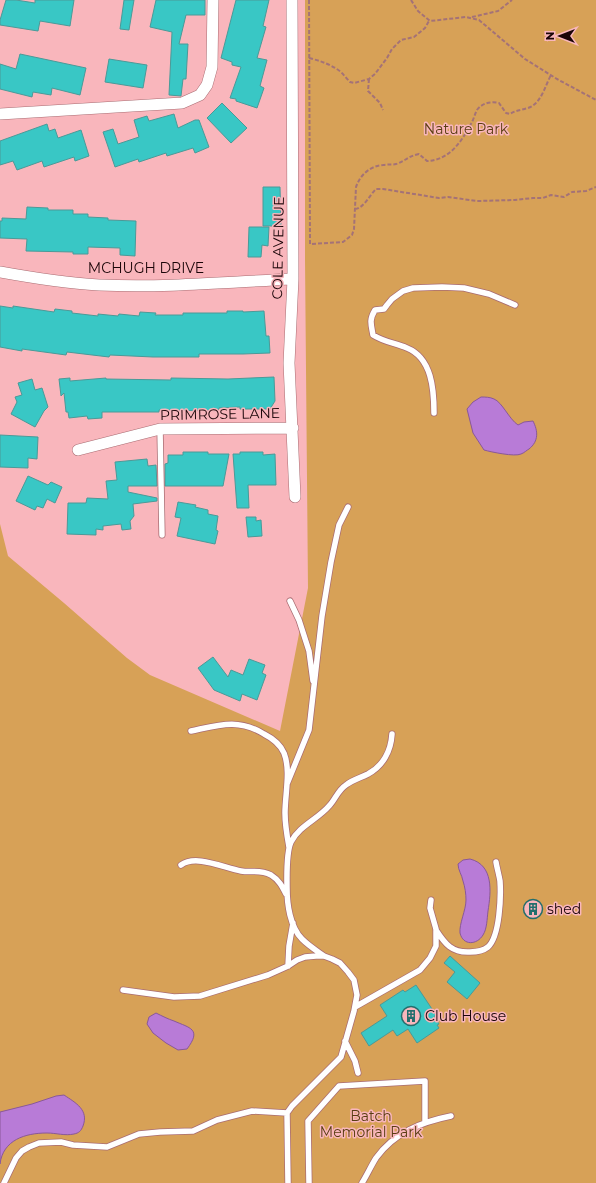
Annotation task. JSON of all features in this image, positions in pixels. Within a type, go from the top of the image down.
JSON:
[{"type":"street","points":[[0,114],[182,103],[200,95],[207,85],[212,67],[213,0]]},
{"type":"street","name":"COLE AVENUE","points":[[292,0],[293,280],[289,363],[295,497]]},
{"type":"street","name":"MCHUGH DRIVE","points":[[0,272],[66,282],[99,285],[143,286],[293,280]]},
{"type":"street","name":"PRIMROSE LANE","points":[[78,450],[160,429],[293,428]]},
{"type":"lane","points":[[434,413],[434,396],[432,385],[424,362],[412,350],[380,340],[373,334],[371,317],[375,310],[384,308],[392,299],[403,291],[413,288],[464,288],[489,294],[515,305]]},
{"type":"lane","points":[[160,429],[162,535]]},
{"type":"lane","points":[[287,784],[309,730],[322,616],[331,562],[339,525],[348,507]]},
{"type":"lane","points":[[290,601],[299,620],[309,651],[314,687]]},
{"type":"lane","points":[[190,731],[220,725],[237,724],[256,729],[277,743],[284,752],[286,765],[287,784],[285,813],[286,829],[290,849]]},
{"type":"lane","points":[[288,1183],[287,1113],[340,1057],[355,1007],[357,995],[354,980],[340,963],[324,956],[302,939],[294,927],[287,896],[288,858],[291,842],[300,831],[329,806],[343,787],[349,782],[376,769],[382,763],[388,752],[392,734]]},
{"type":"lane","points":[[181,865],[189,861],[208,862],[238,870],[259,871],[266,873],[277,879],[287,896]]},
{"type":"lane","points":[[431,900],[430,908],[436,929],[443,941],[454,950],[478,952],[488,946],[497,929],[499,918],[500,880],[496,862]]},
{"type":"lane","points":[[288,966],[289,946],[293,922]]},
{"type":"lane","points":[[355,1007],[420,970],[430,958],[436,946],[436,929]]},
{"type":"lane","points":[[123,990],[159,996],[200,996],[268,975],[305,957],[324,956]]},
{"type":"lane","points":[[345,1041],[355,1061],[358,1073]]},
{"type":"lane","points":[[309,1183],[308,1121],[339,1086],[425,1081],[425,1123]]},
{"type":"lane","points":[[4,1183],[16,1158],[22,1151],[39,1143],[61,1142],[73,1145],[108,1147],[139,1134],[160,1132],[193,1132],[217,1120],[252,1111],[287,1113]]},
{"type":"lane","points":[[362,1183],[376,1158],[388,1144],[408,1130],[433,1120],[450,1116]]},
{"type":"path","points":[[309,0],[310,244],[323,242],[344,242],[352,235],[354,229],[356,187],[364,174],[370,169],[375,166],[398,164],[413,155],[419,154],[427,161],[444,156],[458,144],[470,125],[477,110],[481,106],[492,101],[499,103],[506,113],[510,114],[515,111],[530,108],[536,104],[551,75]]},
{"type":"path","points":[[411,0],[418,11],[430,21]]},
{"type":"path","points":[[471,18],[498,10],[512,0]]},
{"type":"path","points":[[309,58],[326,63],[342,73],[350,82],[354,83],[369,79],[375,74],[392,49],[401,40],[414,37],[430,21],[466,17],[479,20],[525,59],[596,100]]},
{"type":"path","points":[[369,79],[368,91],[380,103],[383,110]]},
{"type":"path","points":[[355,209],[364,204],[376,189],[439,198],[448,197],[478,201],[505,201],[551,196],[564,197],[572,192],[586,191],[596,187]]},
{"type":"green space","points":[[305,0],[596,0],[596,1183],[0,1183],[0,524],[8,556],[127,658],[150,675],[280,731],[308,588],[305,259]]},
{"type":"shaded area","points":[[481,397],[491,398],[497,401],[518,425],[524,422],[533,421],[537,432],[535,443],[529,449],[518,455],[484,450],[473,433],[467,409],[473,402]]},
{"type":"shaded area","points":[[470,859],[478,862],[487,873],[490,896],[487,924],[483,935],[477,941],[470,943],[464,940],[460,933],[466,898],[458,864],[463,860]]},
{"type":"shaded area","points":[[156,1013],[192,1030],[194,1037],[187,1049],[178,1050],[153,1033],[147,1024],[149,1017]]},
{"type":"shaded area","points":[[64,1095],[77,1104],[83,1111],[84,1120],[81,1130],[71,1135],[39,1133],[23,1136],[10,1144],[2,1156],[0,1164],[0,1112]]},
{"type":"building","points":[[6,0],[35,3],[35,0],[74,0],[70,26],[40,21],[38,31],[0,25]]},
{"type":"building","points":[[124,0],[134,0],[129,30],[120,29]]},
{"type":"building","points":[[156,0],[205,0],[205,15],[186,15],[179,44],[188,44],[186,79],[183,79],[181,96],[169,95],[172,32],[150,27]]},
{"type":"building","points":[[236,0],[269,0],[263,26],[266,27],[257,58],[267,60],[260,86],[264,88],[257,108],[230,98],[241,67],[232,65],[232,62],[221,58]]},
{"type":"building","points":[[20,54],[86,68],[80,95],[52,88],[51,95],[33,92],[32,97],[0,89],[0,64],[16,69]]},
{"type":"building","points":[[109,59],[147,65],[143,88],[105,82]]},
{"type":"building","points":[[222,103],[247,128],[231,143],[207,118]]},
{"type":"building","points":[[174,114],[178,128],[195,120],[199,120],[209,147],[195,153],[193,148],[167,156],[166,153],[139,162],[138,159],[115,167],[103,132],[113,129],[118,144],[139,137],[134,120],[147,116],[149,121]]},
{"type":"building","points":[[47,124],[49,131],[55,129],[58,138],[81,130],[89,156],[75,161],[74,157],[44,167],[42,161],[17,170],[13,161],[0,165],[0,141]]},
{"type":"building","points":[[263,187],[280,187],[281,226],[263,226]]},
{"type":"building","points":[[27,207],[48,208],[48,210],[73,210],[73,214],[88,214],[88,217],[108,218],[108,220],[136,221],[135,256],[120,255],[120,248],[88,247],[88,254],[73,254],[73,252],[26,251],[27,239],[0,238],[0,221],[2,221],[2,218],[26,219]]},
{"type":"building","points":[[249,227],[269,227],[268,246],[262,245],[261,257],[248,257]]},
{"type":"building","points":[[0,306],[13,308],[13,306],[54,312],[55,309],[72,311],[72,313],[98,316],[98,314],[118,316],[119,314],[139,316],[140,312],[156,313],[155,315],[183,315],[183,313],[264,311],[266,336],[269,336],[270,353],[199,354],[199,357],[110,355],[109,357],[67,352],[66,355],[22,349],[22,351],[0,347]]},
{"type":"building","points":[[274,377],[275,401],[270,409],[240,409],[240,407],[219,408],[218,411],[159,410],[159,412],[102,412],[102,418],[88,419],[87,416],[69,418],[68,412],[66,412],[64,393],[61,396],[59,379],[70,378],[70,381],[106,378],[171,380],[171,378],[228,379]]},
{"type":"building","points":[[32,379],[35,390],[42,388],[48,407],[35,427],[11,414],[17,402],[15,397],[22,395],[18,383]]},
{"type":"building","points":[[0,435],[38,437],[37,459],[28,458],[28,468],[0,467]]},
{"type":"building","points":[[183,452],[229,454],[223,486],[165,486],[165,464],[168,463],[168,455],[183,455]]},
{"type":"building","points":[[240,452],[263,452],[263,455],[275,454],[276,485],[248,485],[249,508],[237,508],[233,454],[240,454]]},
{"type":"building","points":[[147,459],[148,466],[156,465],[157,486],[128,486],[128,492],[157,498],[157,501],[133,504],[134,516],[130,521],[131,529],[122,530],[121,524],[103,526],[103,530],[96,529],[96,535],[67,534],[68,503],[86,503],[87,498],[108,499],[106,481],[117,480],[115,462]]},
{"type":"building","points":[[28,476],[48,485],[51,482],[62,487],[55,503],[47,499],[43,508],[37,506],[35,510],[16,501]]},
{"type":"building","points":[[178,502],[196,505],[195,507],[208,510],[208,514],[218,516],[216,530],[218,531],[215,544],[177,536],[181,518],[175,517]]},
{"type":"building","points":[[246,517],[256,517],[256,521],[261,520],[262,536],[248,537]]},
{"type":"building","points":[[213,657],[228,677],[231,670],[243,675],[249,659],[265,665],[262,673],[266,675],[257,700],[242,694],[240,701],[214,690],[198,668]]},
{"type":"building","points":[[450,956],[480,983],[467,999],[447,982],[455,972],[444,963]]},
{"type":"building","name":"Club House","points":[[416,985],[436,1015],[434,1016],[439,1024],[437,1025],[439,1028],[417,1043],[408,1029],[397,1036],[393,1030],[369,1046],[361,1033],[387,1016],[380,1005],[403,990],[405,992]]},
{"type":"place","name":"shed","points":[[533,909]]},
{"type":"place","name":"Club House","points":[[411,1016]]},
{"type":"park label","name":"Nature Park","points":[[466,129]]},
{"type":"park label","name":"Batch Memorial Park","points":[[371,1124]]}]
